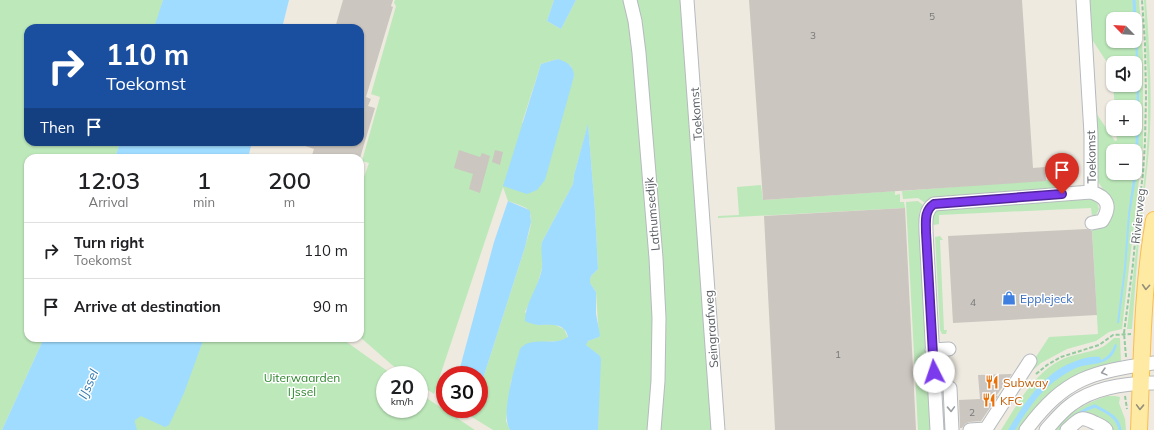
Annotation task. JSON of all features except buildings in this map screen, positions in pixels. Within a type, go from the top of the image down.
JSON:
[{"type":"main road","name":"Rivierweg","points":[[1140,430],[1148,383],[1148,364],[1143,328],[1149,248],[1154,220]]},
{"type":"street","name":"Lathumsedijk","points":[[630,0],[639,53],[656,258],[659,318],[658,381],[654,430]]},
{"type":"street","name":"Toekomst","points":[[687,0],[704,228]]},
{"type":"street","name":"Toekomst","points":[[937,430],[926,221],[928,210],[934,204],[1091,192],[1091,134],[1083,0]]},
{"type":"street","points":[[1091,192],[1105,200],[1107,209],[1107,213],[1102,221],[1092,223]]},
{"type":"street","name":"Seingraafweg","points":[[704,228],[718,430]]},
{"type":"street","points":[[932,350],[949,349]]},
{"type":"street","points":[[970,430],[986,429],[1030,361]]},
{"type":"street","points":[[1026,430],[1053,398],[1080,380],[1103,371],[1148,364]]},
{"type":"street","points":[[1046,430],[1071,404],[1084,397],[1100,390],[1125,384],[1148,383]]},
{"type":"street","points":[[950,388],[952,430]]},
{"type":"street","points":[[1067,430],[1081,418],[1085,418],[1104,427],[1106,430]]},
{"type":"path","name":"Rivierweg","points":[[1126,367],[1124,333],[1143,174],[1145,142],[1146,97],[1142,0]]},
{"type":"path","points":[[1033,377],[1047,365],[1061,357],[1099,345],[1113,335],[1124,333]]},
{"type":"path","points":[[1125,384],[1126,406],[1128,412]]},
{"type":"green space","points":[[0,0],[163,0],[156,24],[24,24],[24,146],[119,146],[116,154],[24,154],[24,342],[42,342],[2,430],[0,430]]},
{"type":"green space","points":[[395,0],[554,0],[547,21],[561,29],[576,0],[627,0],[631,17],[654,274],[651,430],[598,430],[599,355],[585,345],[588,341],[599,337],[596,292],[590,283],[591,276],[598,269],[588,125],[574,175],[573,184],[542,242],[543,258],[539,281],[525,312],[537,325],[553,324],[564,329],[568,338],[559,341],[530,343],[511,381],[506,421],[510,430],[493,430],[474,418],[488,418],[487,366],[525,247],[531,221],[531,216],[526,208],[508,201],[503,187],[443,366],[436,366],[436,388],[434,394],[428,390],[428,366],[394,366],[364,340],[364,177],[369,163],[364,162],[364,154],[380,97],[371,94],[396,6],[394,3]],"holes":[[[558,59],[571,66],[574,76],[569,90],[522,123],[541,64]]]},
{"type":"green space","points":[[632,0],[681,0],[714,430],[656,430],[661,353]]},
{"type":"green space","points":[[1088,0],[1139,0],[1140,12],[1106,12],[1106,48],[1142,48],[1142,42],[1143,56],[1142,154],[1142,144],[1106,144],[1106,180],[1139,180],[1122,329],[1109,332],[1096,341],[1067,349],[1041,363],[1032,371],[1028,369],[1049,337],[1098,334],[1092,229],[1097,229],[1108,224],[1113,215],[1114,208],[1109,197],[1097,180],[1095,173],[1095,114],[1096,113],[1106,128],[1106,136],[1112,136],[1115,141],[1117,140],[1117,136],[1142,136],[1142,100],[1114,100],[1114,92],[1142,92],[1142,56],[1106,56],[1106,61],[1091,38]]},
{"type":"green space","points":[[1144,0],[1146,0],[1150,65],[1151,114],[1132,329],[1127,329],[1146,164],[1148,130],[1148,83]]},
{"type":"green space","points":[[1078,165],[1075,178],[1071,184],[1065,188],[932,198],[925,203],[918,198],[903,199],[902,191],[1058,179],[1058,166]]},
{"type":"green space","points":[[761,185],[763,200],[895,191],[895,195],[900,194],[900,202],[904,202],[905,208],[718,218],[718,216],[739,215],[737,187]]},
{"type":"green space","points":[[1091,199],[1097,202],[1099,209],[1096,215],[1092,216],[1091,208],[939,215],[939,224],[934,225],[932,223],[933,213],[938,209]]},
{"type":"green space","points":[[918,201],[923,205],[919,213],[930,430],[918,430],[906,202]]},
{"type":"green space","points":[[940,236],[943,240],[940,240],[944,330],[947,330],[946,334],[942,334],[940,330],[935,237]]},
{"type":"green space","points":[[1114,338],[1120,338],[1121,362],[1106,366],[1022,430],[1001,430],[1027,390],[1043,372],[1063,359],[1100,348]]},
{"type":"green space","name":"Uiterwaarden IJssel","points":[[167,342],[347,342],[380,366],[376,366],[376,418],[428,418],[428,399],[436,404],[436,418],[457,418],[475,430],[129,430]]},
{"type":"green space","points":[[1107,396],[1120,397],[1119,403],[1125,419],[1126,430],[1109,430],[1084,414],[1062,430],[1054,430],[1078,409]]},
{"type":"water","points":[[163,0],[289,0],[283,24],[155,24]]},
{"type":"water","points":[[554,0],[576,0],[561,29],[547,21]]},
{"type":"water","points":[[1133,0],[1135,0],[1136,12],[1134,12]]},
{"type":"water","points":[[1135,48],[1138,48],[1138,56],[1136,56]]},
{"type":"water","points":[[558,59],[571,67],[574,76],[545,180],[537,190],[527,194],[503,186],[541,64]]},
{"type":"water","points":[[1137,92],[1139,92],[1139,100],[1137,100]]},
{"type":"water","points":[[588,124],[598,269],[591,276],[590,283],[596,292],[596,314],[600,335],[599,337],[588,341],[586,345],[599,355],[601,359],[598,430],[510,430],[507,423],[507,403],[520,349],[532,342],[558,341],[568,337],[564,329],[556,325],[538,325],[525,321],[529,303],[541,273],[542,242],[573,184],[574,175]]},
{"type":"water","points":[[1136,136],[1139,136],[1138,144],[1136,144]]},
{"type":"water","points":[[119,146],[251,146],[249,154],[116,154]]},
{"type":"water","points":[[1133,180],[1136,180],[1130,214],[1126,268],[1119,323],[1117,323],[1124,269],[1128,214]]},
{"type":"water","points":[[508,201],[530,211],[531,222],[525,247],[487,366],[460,366],[494,242]]},
{"type":"water","name":"IJssel","points":[[42,342],[203,342],[184,393],[169,425],[165,427],[141,416],[135,420],[137,430],[2,430]]},
{"type":"water","points":[[1115,344],[1117,345],[1110,358],[1099,363],[1086,365],[1072,370],[1054,382],[1039,396],[1015,430],[1008,430],[1036,389],[1054,372],[1085,358],[1100,357],[1101,360],[1110,354]]},
{"type":"waterway","points":[[1134,0],[1135,12]]},
{"type":"waterway","points":[[1078,414],[1095,406],[1114,418],[1117,421],[1120,430]]},
{"type":"place","name":"Epplejeck","points":[[1009,298]]},
{"type":"place","name":"Subway","points":[[992,382]]},
{"type":"place","name":"KFC","points":[[989,400]]},
{"type":"route","points":[[934,372],[926,232],[926,216],[928,210],[934,204],[1062,194]]}]
